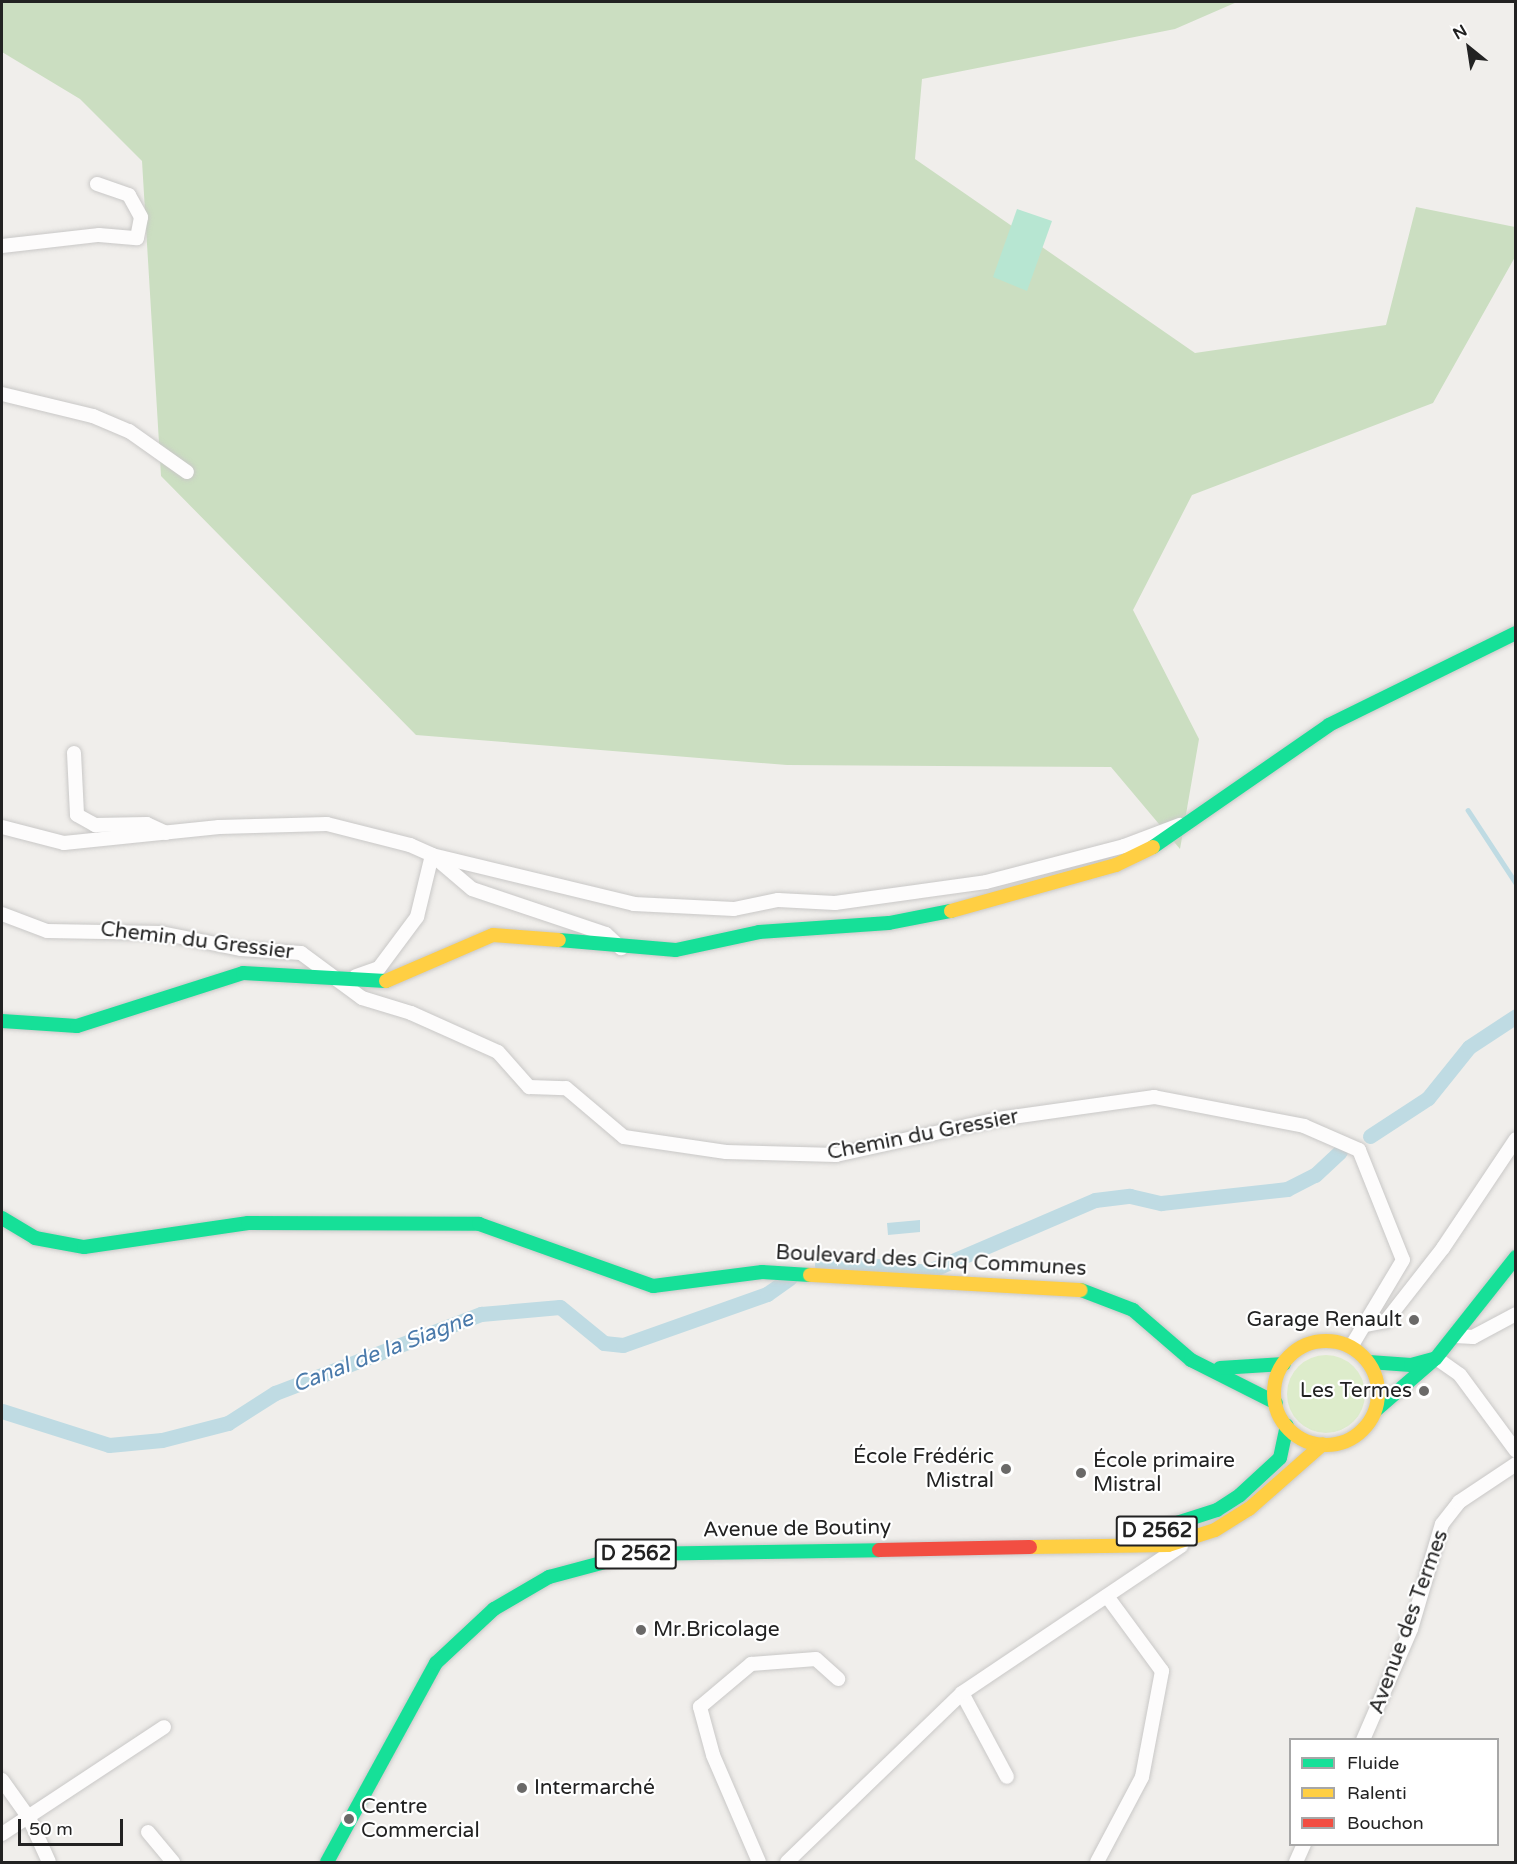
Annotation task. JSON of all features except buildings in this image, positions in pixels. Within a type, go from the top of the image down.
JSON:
[{"type":"main road","points":[[2,1021],[77,1026],[243,973],[387,981],[493,935],[549,936],[622,950],[676,950],[759,932],[939,916],[1116,865],[1195,819],[1329,725],[1515,633]]},
{"type":"main road","name":"Boulevard des Cinq Communes","points":[[2,1218],[35,1238],[84,1247],[248,1223],[479,1224],[654,1286],[762,1272],[1094,1291],[1133,1310],[1206,1367],[1276,1403]]},
{"type":"main road","points":[[1284,1364],[1276,1403],[1287,1426],[1323,1444],[1358,1434],[1376,1410],[1436,1359],[1515,1257]]},
{"type":"main road","points":[[1206,1367],[1284,1364],[1321,1341],[1351,1347],[1369,1362],[1378,1393],[1376,1410]]},
{"type":"main road","points":[[1369,1362],[1411,1365],[1436,1359]]},
{"type":"main road","name":"Avenue de Boutiny","points":[[1096,1545],[1154,1532],[1216,1510],[1269,1472],[1280,1458],[1287,1426]]},
{"type":"main road","name":"Avenue de Boutiny","points":[[327,1863],[436,1663],[494,1609],[549,1577],[635,1554],[1168,1545],[1215,1530],[1249,1509],[1323,1444]]},
{"type":"street","points":[[2,246],[99,235],[137,238],[141,217],[129,195],[97,184]]},
{"type":"street","points":[[2,394],[93,416],[129,431],[187,472]]},
{"type":"street","points":[[75,753],[77,815],[95,825],[147,824],[168,834]]},
{"type":"street","points":[[2,827],[64,843],[327,824],[432,855],[634,904],[734,909],[778,900],[835,903],[986,882],[1124,846],[1195,819]]},
{"type":"street","points":[[432,855],[472,889],[606,934],[622,950]]},
{"type":"street","points":[[348,979],[379,968],[409,930],[432,855]]},
{"type":"street","name":"Chemin du Gressier","points":[[2,914],[47,931],[161,933],[241,949],[301,953],[315,958],[331,977],[362,998],[411,1013],[498,1052],[529,1087],[566,1088],[624,1137],[726,1152],[836,1155],[998,1119],[1154,1097],[1304,1126],[1359,1150],[1398,1238],[1403,1260],[1361,1326],[1351,1347]]},
{"type":"street","points":[[1361,1326],[1386,1321],[1443,1248],[1515,1138]]},
{"type":"street","points":[[1455,1336],[1473,1336],[1515,1314]]},
{"type":"street","points":[[1436,1359],[1460,1375],[1515,1451]]},
{"type":"street","name":"Avenue des Termes","points":[[1364,1738],[1411,1629],[1442,1524],[1459,1502],[1515,1464]]},
{"type":"street","points":[[1155,1561],[1177,1533],[1216,1510]]},
{"type":"street","points":[[787,1863],[962,1693],[1155,1561],[1215,1530]]},
{"type":"street","points":[[1097,1863],[1142,1777],[1162,1671],[1107,1596]]},
{"type":"street","points":[[759,1863],[713,1755],[700,1707],[751,1664],[816,1659],[838,1679]]},
{"type":"street","points":[[962,1693],[1007,1777]]},
{"type":"street","points":[[2,1834],[164,1727]]},
{"type":"street","points":[[2,1780],[29,1818],[49,1863]]},
{"type":"street","points":[[148,1832],[173,1863]]},
{"type":"street","points":[[1296,1863],[1304,1846]]},
{"type":"green space","points":[[2,2],[1237,2],[1175,29],[922,79],[915,159],[1195,353],[1386,325],[1416,207],[1515,227],[1515,257],[1433,403],[1192,495],[1133,610],[1199,739],[1180,849],[1111,767],[787,765],[416,735],[161,476],[142,161],[80,99],[2,52]]},
{"type":"green space","points":[[1017,209],[1052,221],[1027,291],[993,277]]},
{"type":"green space","points":[[1326,1355],[1341,1358],[1354,1366],[1362,1379],[1365,1394],[1362,1409],[1354,1422],[1341,1430],[1326,1433],[1311,1430],[1298,1422],[1290,1409],[1287,1394],[1290,1379],[1298,1366],[1311,1358]]},
{"type":"water","points":[[920,1220],[920,1232],[888,1235],[887,1223]]},
{"type":"waterway","points":[[1468,810],[1516,883]]},
{"type":"waterway","name":"Canal de la Siagne","points":[[1370,1136],[1428,1098],[1469,1047],[1516,1016]]},
{"type":"waterway","name":"Canal de la Siagne","points":[[822,1265],[835,1261],[927,1272],[1095,1200],[1130,1196],[1161,1203],[1287,1189],[1315,1175],[1340,1152]]},
{"type":"waterway","name":"Canal de la Siagne","points":[[2,1411],[109,1445],[162,1440],[228,1423],[275,1393],[481,1314],[560,1307],[604,1343],[623,1345],[767,1294],[790,1278]]},
{"type":"traffic: fast","points":[[1153,847],[1329,725],[1516,633]]},
{"type":"traffic: fast","points":[[559,940],[676,950],[759,932],[889,923],[951,911]]},
{"type":"traffic: fast","points":[[2,1021],[77,1026],[243,973],[386,981]]},
{"type":"traffic: fast","points":[[2,1218],[35,1238],[84,1247],[248,1223],[479,1224],[653,1286],[762,1272],[810,1275]]},
{"type":"traffic: fast","points":[[1376,1410],[1436,1358],[1516,1257]]},
{"type":"traffic: fast","points":[[1081,1290],[1133,1310],[1191,1360],[1276,1403]]},
{"type":"traffic: fast","points":[[1369,1362],[1411,1365],[1433,1359]]},
{"type":"traffic: fast","points":[[1220,1368],[1284,1364]]},
{"type":"traffic: fast","points":[[1130,1538],[1217,1510],[1240,1495],[1280,1458],[1287,1426]]},
{"type":"traffic: fast","points":[[327,1862],[436,1663],[494,1609],[549,1577],[635,1554],[879,1550]]},
{"type":"traffic: slow","points":[[951,911],[1116,865],[1153,847]]},
{"type":"traffic: slow","points":[[386,981],[493,935],[559,940]]},
{"type":"traffic: slow","points":[[810,1275],[1081,1290]]},
{"type":"traffic: slow","points":[[1326,1341],[1346,1345],[1355,1350],[1369,1364],[1374,1373],[1378,1393],[1374,1413],[1369,1422],[1355,1436],[1346,1441],[1326,1445],[1306,1441],[1297,1436],[1283,1422],[1278,1413],[1274,1393],[1278,1373],[1283,1364],[1297,1350],[1306,1345],[1326,1341]]},
{"type":"traffic: slow","points":[[1030,1547],[1168,1545],[1215,1530],[1249,1509],[1323,1444]]},
{"type":"traffic: jam","points":[[879,1550],[1030,1547]]},
{"type":"place","name":"Garage Renault","points":[[1414,1320]]},
{"type":"place","name":"Les Termes","points":[[1424,1391]]},
{"type":"place","name":"École Frédéric Mistral","points":[[1006,1469]]},
{"type":"place","name":"École primaire Mistral","points":[[1081,1473]]},
{"type":"place","name":"Mr.Bricolage","points":[[641,1630]]},
{"type":"place","name":"Intermarché","points":[[522,1788]]},
{"type":"place","name":"Centre Commercial","points":[[349,1819]]}]
